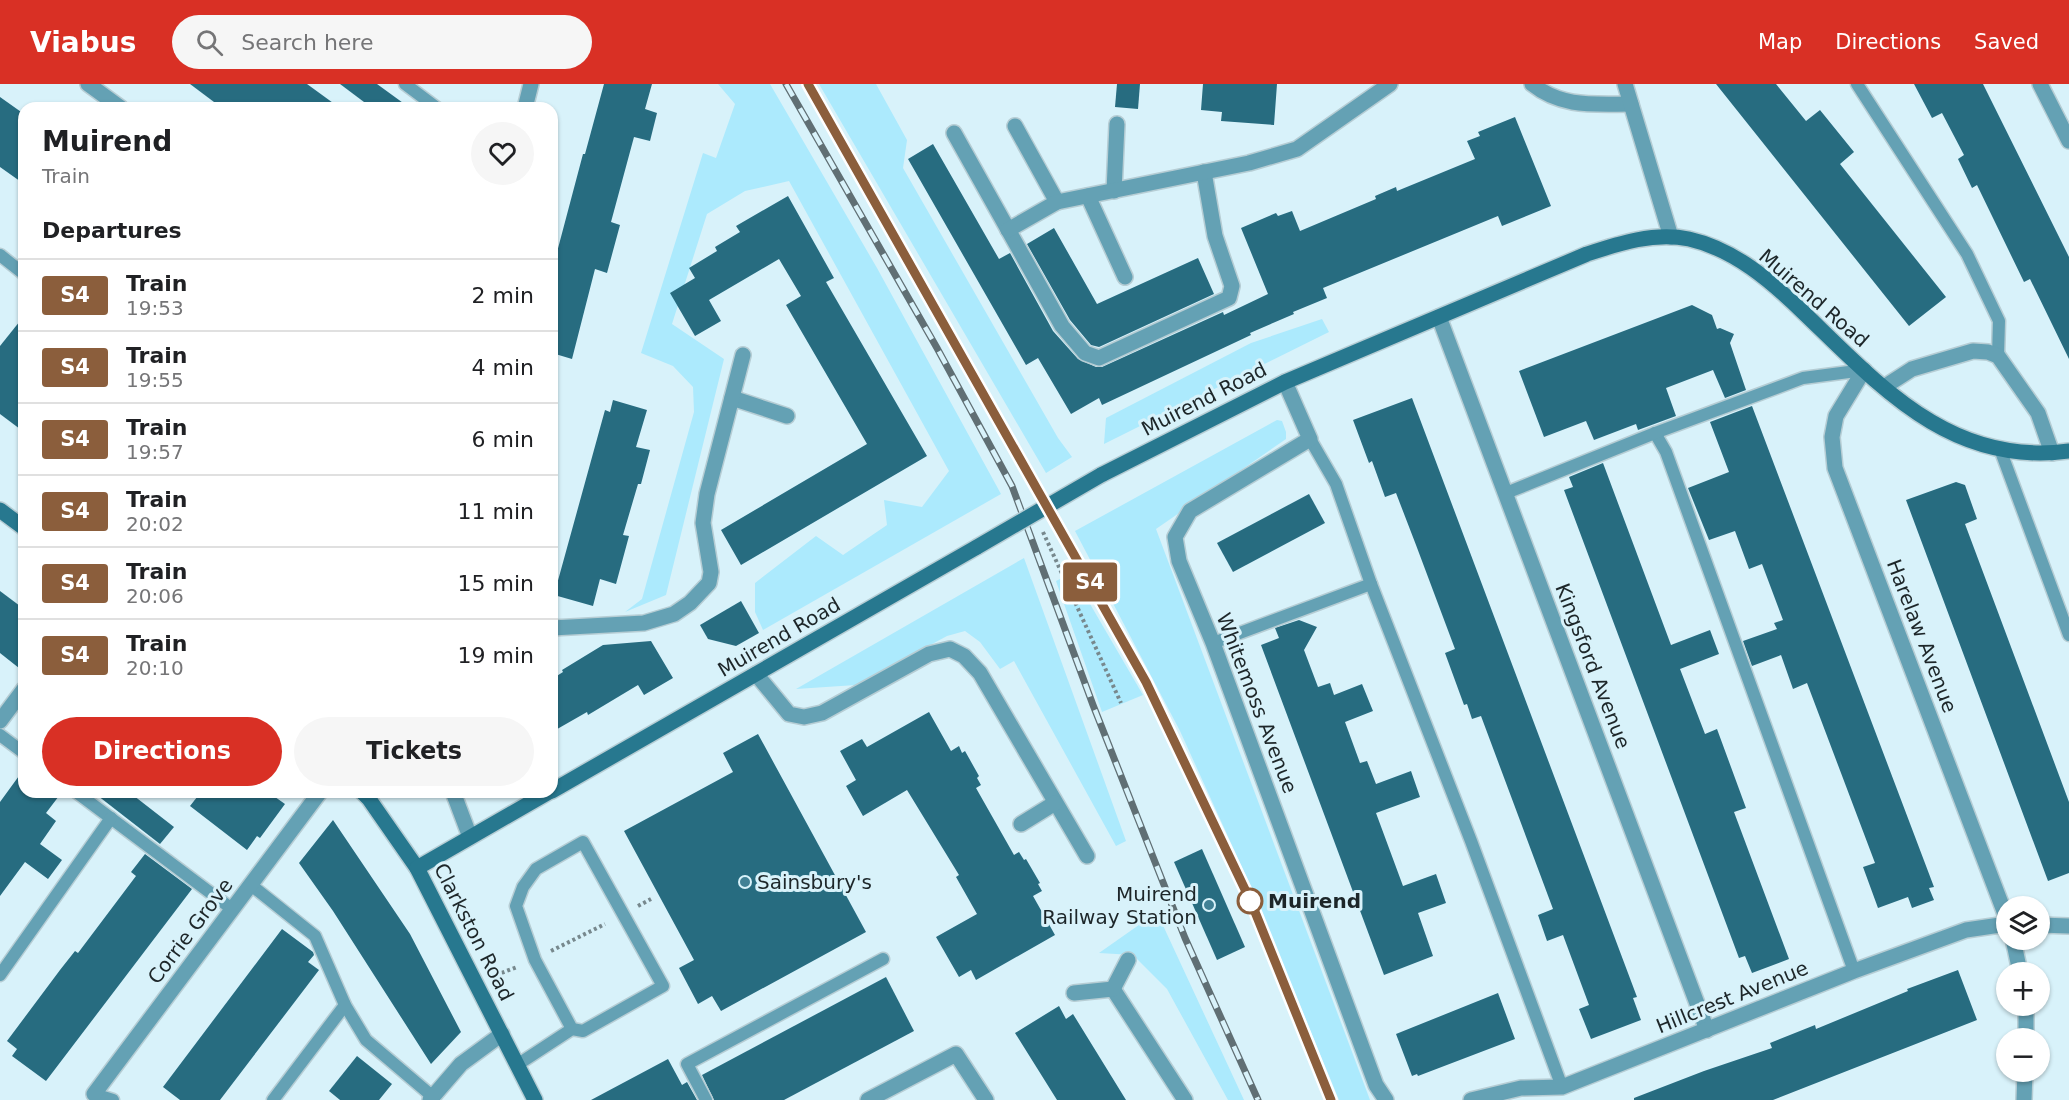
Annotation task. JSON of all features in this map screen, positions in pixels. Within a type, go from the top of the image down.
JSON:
[{"type":"street","points":[[88,84],[113,102]]},
{"type":"street","points":[[526,102],[531,84]]},
{"type":"street","points":[[1008,230],[1057,202],[1249,163],[1298,148],[1390,84]]},
{"type":"street","points":[[1532,84],[1545,94],[1576,104],[1631,104]]},
{"type":"street","points":[[1625,84],[1671,237]]},
{"type":"street","points":[[2040,84],[2069,141]]},
{"type":"street","points":[[1114,190],[1118,124]]},
{"type":"street","points":[[1015,126],[1057,202]]},
{"type":"street","points":[[954,133],[1062,326],[1085,353],[1099,358],[1229,298],[1232,286],[1215,236],[1204,172]]},
{"type":"street","points":[[1088,196],[1125,277]]},
{"type":"street","name":"Muirend Road","points":[[558,787],[1101,475],[1285,382],[1587,254],[1625,242],[1650,237],[1690,239],[1747,264],[1783,293],[1884,387],[1941,428],[1973,442],[2000,449],[2028,453],[2069,451]]},
{"type":"street","name":"Kingsford Avenue","points":[[1438,317],[1707,1030]]},
{"type":"street","points":[[1884,387],[1912,369],[1974,351],[1988,352],[1998,356],[2038,413],[2052,453]]},
{"type":"street","points":[[558,628],[644,623],[674,614],[690,603],[709,583],[711,572],[703,523],[707,494],[743,355]]},
{"type":"street","name":"Harelaw Avenue","points":[[1864,370],[1836,416],[1832,437],[1835,468],[1998,896]]},
{"type":"street","points":[[1285,382],[1310,439]]},
{"type":"street","points":[[732,398],[787,416]]},
{"type":"street","name":"Whitemoss Avenue","points":[[1310,439],[1190,511],[1175,537],[1179,561],[1213,643],[1376,1085],[1386,1100]]},
{"type":"street","points":[[0,510],[18,524]]},
{"type":"street","points":[[756,675],[789,714],[804,717],[822,713],[929,654],[950,649],[964,656],[980,673],[1087,856]]},
{"type":"street","points":[[0,721],[18,697]]},
{"type":"street","name":"Corrie Grove","points":[[94,1094],[316,798]]},
{"type":"street","name":"Clarkston Road","points":[[368,798],[417,868],[535,1100]]},
{"type":"street","points":[[455,798],[470,837]]},
{"type":"street","name":"Muirend Road","points":[[417,868],[539,798]]},
{"type":"street","points":[[1021,824],[1055,803]]},
{"type":"street","points":[[2050,925],[2069,926]]},
{"type":"street","name":"Hillcrest Avenue","points":[[1470,1100],[1562,1087],[1854,971],[1966,930],[1996,926]]},
{"type":"street","points":[[1113,989],[1128,960]]},
{"type":"street","points":[[1074,993],[1113,989]]},
{"type":"street","points":[[1113,989],[1185,1100]]},
{"type":"street","points":[[431,1098],[461,1064],[502,1034]]},
{"type":"street","points":[[868,1100],[956,1053],[986,1100]]},
{"type":"street","points":[[2024,1100],[2025,1082]]},
{"type":"lane","points":[[405,84],[429,102]]},
{"type":"lane","points":[[1857,84],[1967,254],[1999,321],[1998,356]]},
{"type":"lane","points":[[0,255],[18,269]]},
{"type":"lane","points":[[1506,493],[1655,433],[1803,378],[1864,370]]},
{"type":"lane","points":[[1655,433],[1666,452],[1854,971]]},
{"type":"lane","points":[[1310,439],[1336,484],[1371,584],[1471,841],[1562,1087]]},
{"type":"lane","points":[[2000,449],[2069,634]]},
{"type":"lane","points":[[1213,643],[1371,584]]},
{"type":"lane","points":[[0,735],[18,748]]},
{"type":"lane","points":[[84,798],[232,909]]},
{"type":"lane","points":[[0,975],[111,818]]},
{"type":"lane","points":[[517,1065],[572,1029],[583,1031],[663,986],[583,842],[536,869],[523,887],[516,906],[535,960],[572,1029]]},
{"type":"lane","points":[[251,885],[315,936],[345,1005],[366,1040],[431,1098]]},
{"type":"lane","points":[[706,1100],[687,1064],[883,959]]},
{"type":"lane","points":[[273,1100],[345,1005]]},
{"type":"lane","points":[[94,1094],[112,1100]]},
{"type":"path","points":[[1035,514],[1121,703]]},
{"type":"path","points":[[475,983],[535,960],[651,899]]},
{"type":"shaded area","points":[[718,84],[770,84],[877,268],[1001,494],[763,630],[755,612],[755,583],[816,536],[843,555],[887,525],[884,500],[922,507],[949,471],[789,181],[745,191],[707,214],[672,324],[724,359],[666,595],[625,612],[642,599],[694,412],[693,387],[673,366],[641,353],[703,153],[716,158],[735,104]]},
{"type":"shaded area","points":[[819,84],[876,84],[907,140],[903,168],[1058,438],[1072,457],[1046,473]]},
{"type":"shaded area","points":[[1322,319],[1329,332],[1104,444],[1106,418],[1251,343]]},
{"type":"shaded area","points":[[1277,420],[1282,421],[1286,439],[1156,529],[1370,1100],[1339,1100],[1251,887],[1180,731],[1075,531]]},
{"type":"shaded area","points":[[1024,558],[1126,841],[1116,846],[1014,661],[1000,669],[980,642],[965,631],[947,636],[856,685],[796,689]]},
{"type":"shaded area","points":[[1072,573],[1143,695],[1102,712],[1056,581]]},
{"type":"shaded area","points":[[1156,913],[1244,1100],[1228,1100],[1167,989],[1133,955],[1099,953]]},
{"type":"building","points":[[190,84],[307,84],[332,102],[214,102]]},
{"type":"building","points":[[340,84],[377,84],[402,102],[364,102]]},
{"type":"building","points":[[604,84],[652,84],[645,109],[657,113],[650,141],[634,137],[611,222],[620,225],[607,273],[595,269],[572,359],[558,355],[558,248],[583,154],[585,154]]},
{"type":"building","points":[[1117,84],[1140,84],[1138,109],[1115,107]]},
{"type":"building","points":[[1203,84],[1277,84],[1274,125],[1221,121],[1222,112],[1201,110]]},
{"type":"building","points":[[1716,84],[1776,84],[1806,121],[1820,110],[1854,152],[1840,164],[1946,297],[1909,326]]},
{"type":"building","points":[[1914,84],[1983,84],[2069,257],[2069,359],[2030,279],[2024,282],[1977,185],[1972,188],[1958,159],[1964,155],[1942,113],[1932,118]]},
{"type":"building","points":[[0,97],[18,110],[18,180],[0,167]]},
{"type":"building","points":[[1515,117],[1551,206],[1502,226],[1498,216],[1323,288],[1327,298],[1293,312],[1294,314],[1250,333],[1251,335],[1102,405],[1099,398],[1071,414],[1038,358],[1026,365],[908,159],[933,144],[999,259],[1010,253],[1053,331],[1078,359],[1096,367],[1102,367],[1268,294],[1241,228],[1276,213],[1278,216],[1292,211],[1300,231],[1376,199],[1375,196],[1396,187],[1397,191],[1475,159],[1467,141],[1480,136],[1478,132]]},
{"type":"building","points":[[788,196],[834,278],[826,282],[927,456],[741,565],[721,530],[867,444],[786,305],[801,296],[779,259],[709,300],[721,321],[695,336],[670,293],[695,278],[689,268],[717,251],[715,247],[740,232],[736,226]]},
{"type":"building","points":[[1054,228],[1097,304],[1198,258],[1214,294],[1099,347],[1091,345],[1070,320],[1027,244]]},
{"type":"building","points":[[1692,305],[1712,315],[1717,329],[1720,328],[1734,334],[1730,343],[1746,390],[1725,398],[1713,370],[1666,388],[1676,416],[1638,430],[1636,424],[1594,440],[1586,421],[1544,437],[1519,371]]},
{"type":"building","points":[[18,324],[18,428],[0,414],[0,346]]},
{"type":"building","points":[[1412,398],[1637,997],[1633,998],[1641,1020],[1591,1039],[1579,1009],[1589,1005],[1563,935],[1547,941],[1538,915],[1553,909],[1481,716],[1472,719],[1467,704],[1464,705],[1445,653],[1455,649],[1416,545],[1396,493],[1385,497],[1372,461],[1369,463],[1353,420]]},
{"type":"building","points":[[613,400],[647,410],[636,447],[650,450],[623,535],[629,536],[616,584],[600,579],[593,606],[558,596],[558,580],[605,410],[610,412]]},
{"type":"building","points":[[1752,406],[1934,887],[1929,888],[1934,900],[1912,908],[1908,897],[1878,908],[1863,867],[1875,863],[1807,683],[1793,689],[1781,655],[1752,666],[1743,641],[1777,629],[1774,623],[1783,620],[1762,564],[1749,569],[1735,531],[1709,540],[1688,488],[1729,472],[1710,422]]},
{"type":"building","points":[[1603,463],[1671,645],[1710,630],[1719,654],[1680,669],[1705,734],[1717,729],[1746,808],[1734,812],[1789,959],[1752,973],[1745,956],[1739,958],[1564,490],[1573,487],[1569,477]]},
{"type":"building","points":[[1956,482],[1965,485],[1977,519],[1965,524],[2069,802],[2069,873],[2048,881],[1906,500]]},
{"type":"building","points":[[1309,494],[1325,523],[1233,572],[1217,543]]},
{"type":"building","points":[[0,591],[18,604],[18,667],[0,653]]},
{"type":"building","points":[[741,601],[759,633],[736,646],[708,639],[700,625]]},
{"type":"building","points":[[1299,620],[1317,627],[1304,650],[1318,687],[1330,683],[1334,695],[1362,684],[1373,711],[1345,722],[1360,763],[1367,761],[1376,784],[1411,771],[1420,797],[1376,813],[1403,886],[1436,874],[1446,903],[1418,913],[1433,956],[1384,975],[1261,645],[1279,638],[1275,628]]},
{"type":"building","points":[[651,641],[673,678],[644,695],[638,685],[588,715],[587,712],[558,729],[558,675],[563,672],[562,670],[603,645]]},
{"type":"building","points":[[929,712],[951,751],[959,746],[962,753],[965,751],[979,776],[977,778],[981,785],[976,788],[1014,855],[1019,852],[1024,860],[1026,859],[1040,883],[1038,884],[1042,891],[1033,896],[1055,935],[976,980],[971,970],[959,977],[936,937],[977,914],[956,877],[959,875],[907,790],[863,816],[846,786],[856,780],[840,751],[862,739],[867,747]]},
{"type":"building","name":"Sainsbury's","points":[[758,734],[866,932],[721,1011],[712,996],[698,1004],[679,968],[694,960],[624,831],[733,772],[723,753]]},
{"type":"building","points":[[18,777],[18,798],[57,798],[46,813],[56,821],[40,844],[62,860],[48,879],[25,862],[0,896],[0,802]]},
{"type":"building","points":[[101,798],[137,798],[174,827],[160,844]]},
{"type":"building","points":[[196,798],[276,798],[285,804],[260,838],[257,836],[247,850],[190,806]]},
{"type":"building","points":[[333,820],[410,934],[461,1032],[431,1064],[333,911],[299,863]]},
{"type":"building","name":"Muirend Railway Station","points":[[1202,849],[1245,947],[1217,960],[1174,862]]},
{"type":"building","points":[[145,854],[192,889],[46,1081],[12,1056],[17,1049],[7,1041],[60,970],[75,951],[78,953],[136,876],[131,872]]},
{"type":"building","points":[[282,929],[313,952],[314,955],[308,962],[319,970],[220,1100],[180,1100],[163,1087]]},
{"type":"building","points":[[1958,970],[1977,1020],[1773,1100],[1634,1100],[1634,1098],[1704,1071],[1772,1048],[1770,1043],[1815,1025],[1816,1029],[1908,991],[1907,989]]},
{"type":"building","points":[[886,977],[914,1031],[784,1100],[714,1100],[702,1075]]},
{"type":"building","points":[[1498,993],[1515,1039],[1418,1076],[1417,1074],[1412,1076],[1396,1034]]},
{"type":"building","points":[[1059,1006],[1066,1019],[1073,1014],[1126,1100],[1057,1100],[1015,1033]]},
{"type":"building","points":[[357,1056],[392,1084],[379,1100],[340,1100],[329,1091]]},
{"type":"building","points":[[668,1059],[682,1085],[687,1082],[697,1100],[591,1100]]},
{"type":"railway","points":[[786,84],[937,348],[1012,486],[1093,705],[1185,938],[1258,1100]]},
{"type":"railway","points":[[808,84],[1146,682],[1251,902],[1331,1100]]},
{"type":"train","name":"S4","points":[[808,84],[1146,682],[1251,902],[1331,1100]]},
{"type":"place","name":"Sainsbury's","points":[[745,882]]},
{"type":"place","name":"Muirend","points":[[1250,901]]},
{"type":"place","name":"Muirend Railway Station","points":[[1209,905]]}]
